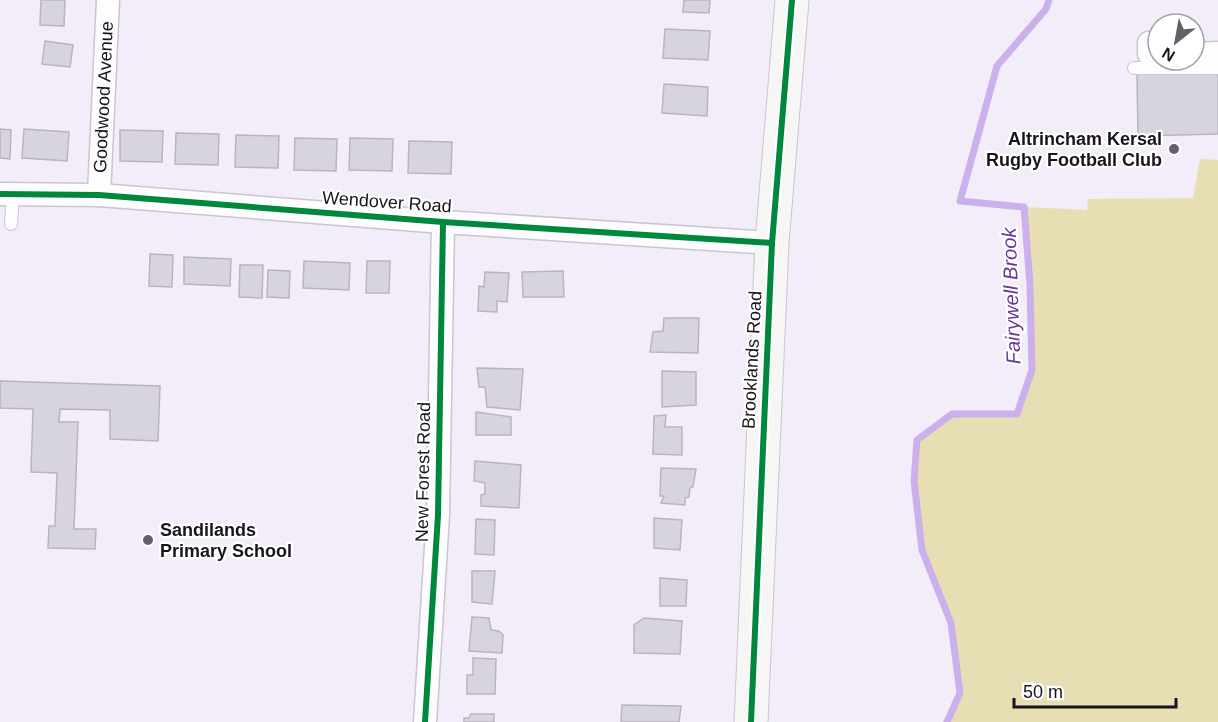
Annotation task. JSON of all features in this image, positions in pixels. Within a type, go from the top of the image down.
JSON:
[{"type":"street","name":"Goodwood Avenue","points":[[99,195],[108,0]]},
{"type":"street","name":"Brooklands Road","points":[[751,722],[772,243],[792,0]]},
{"type":"street","name":"Wendover Road","points":[[7,194],[99,195],[443,222],[772,243]]},
{"type":"street","name":"New Forest Road","points":[[425,722],[438,515],[443,222]]},
{"type":"lane","points":[[1134,68],[1218,68]]},
{"type":"lane","points":[[7,194],[11,224]]},
{"type":"shaded area","points":[[1200,159],[1218,160],[1218,722],[947,722],[960,693],[951,623],[922,550],[914,481],[917,440],[952,414],[1017,414],[1032,370],[1030,285],[1024,207],[1087,210],[1088,199],[1193,198]]},
{"type":"building","points":[[41,0],[65,0],[64,26],[40,25]]},
{"type":"building","points":[[684,0],[710,0],[709,13],[683,12]]},
{"type":"building","points":[[665,29],[710,31],[708,60],[663,58]]},
{"type":"building","points":[[45,41],[73,45],[70,67],[42,64]]},
{"type":"building","name":"Altrincham Kersal Rugby Football Club","points":[[1218,73],[1218,134],[1138,136],[1137,74]]},
{"type":"building","points":[[664,84],[708,87],[707,116],[662,113]]},
{"type":"building","points":[[0,129],[11,130],[10,159],[0,158]]},
{"type":"building","points":[[24,129],[69,132],[67,161],[22,158]]},
{"type":"building","points":[[120,130],[163,131],[162,162],[120,161]]},
{"type":"building","points":[[176,133],[219,134],[218,165],[175,164]]},
{"type":"building","points":[[236,135],[279,136],[278,168],[235,167]]},
{"type":"building","points":[[295,138],[337,139],[336,171],[294,170]]},
{"type":"building","points":[[350,138],[393,139],[392,171],[349,170]]},
{"type":"building","points":[[409,141],[452,142],[451,174],[408,173]]},
{"type":"building","points":[[150,254],[173,255],[172,287],[149,286]]},
{"type":"building","points":[[184,257],[231,259],[230,286],[184,284]]},
{"type":"building","points":[[304,261],[350,263],[349,290],[303,288]]},
{"type":"building","points":[[367,261],[390,261],[389,293],[366,293]]},
{"type":"building","points":[[240,265],[263,265],[262,298],[239,297]]},
{"type":"building","points":[[268,270],[290,271],[289,298],[267,297]]},
{"type":"building","points":[[563,271],[564,297],[523,297],[522,272]]},
{"type":"building","points":[[485,272],[509,273],[507,302],[497,301],[497,312],[478,311],[479,286],[484,287]]},
{"type":"building","points":[[664,318],[699,318],[698,353],[650,352],[653,332],[663,331]]},
{"type":"building","points":[[477,368],[523,369],[520,410],[487,407],[485,387],[479,387]]},
{"type":"building","points":[[662,371],[696,372],[696,405],[662,407]]},
{"type":"building","points":[[0,381],[160,386],[158,441],[110,439],[110,410],[60,409],[59,422],[78,422],[74,529],[96,529],[95,549],[48,548],[49,526],[55,526],[57,473],[31,472],[33,409],[0,408]]},
{"type":"building","points":[[476,412],[511,417],[511,435],[476,435]]},
{"type":"building","points":[[666,415],[665,427],[682,427],[682,455],[653,454],[654,416]]},
{"type":"building","points":[[475,461],[521,465],[519,508],[481,506],[481,495],[485,494],[485,483],[474,481]]},
{"type":"building","points":[[661,468],[696,469],[693,487],[690,488],[689,497],[685,498],[685,505],[661,503],[664,496],[660,496]]},
{"type":"building","points":[[654,518],[682,520],[680,550],[654,548]]},
{"type":"building","points":[[476,519],[495,520],[494,555],[475,554]]},
{"type":"building","points":[[472,571],[495,571],[492,604],[472,602]]},
{"type":"building","points":[[660,578],[687,580],[686,606],[660,606]]},
{"type":"building","points":[[472,617],[489,618],[491,630],[499,631],[503,635],[502,653],[469,651]]},
{"type":"building","points":[[644,618],[682,621],[680,654],[634,653],[634,625]]},
{"type":"building","points":[[473,658],[496,659],[495,694],[467,694],[467,675],[473,675]]},
{"type":"building","points":[[622,705],[681,706],[679,722],[621,722]]},
{"type":"building","points":[[471,714],[494,714],[494,722],[464,722],[464,718],[469,718]]},
{"type":"waterway","name":"Fairywell Brook","points":[[947,722],[960,693],[951,623],[922,550],[914,481],[917,440],[952,414],[1017,414],[1032,370],[1030,285],[1024,207],[960,201],[997,66],[1046,9],[1049,0]]},
{"type":"cycle path","points":[[751,722],[772,243],[792,0]]},
{"type":"cycle path","points":[[0,194],[99,195],[443,222],[772,243]]},
{"type":"cycle path","points":[[425,722],[438,515],[443,222]]},
{"type":"place","name":"Altrincham Kersal Rugby Football Club","points":[[1174,149]]},
{"type":"place","name":"Sandilands Primary School","points":[[148,540]]}]
